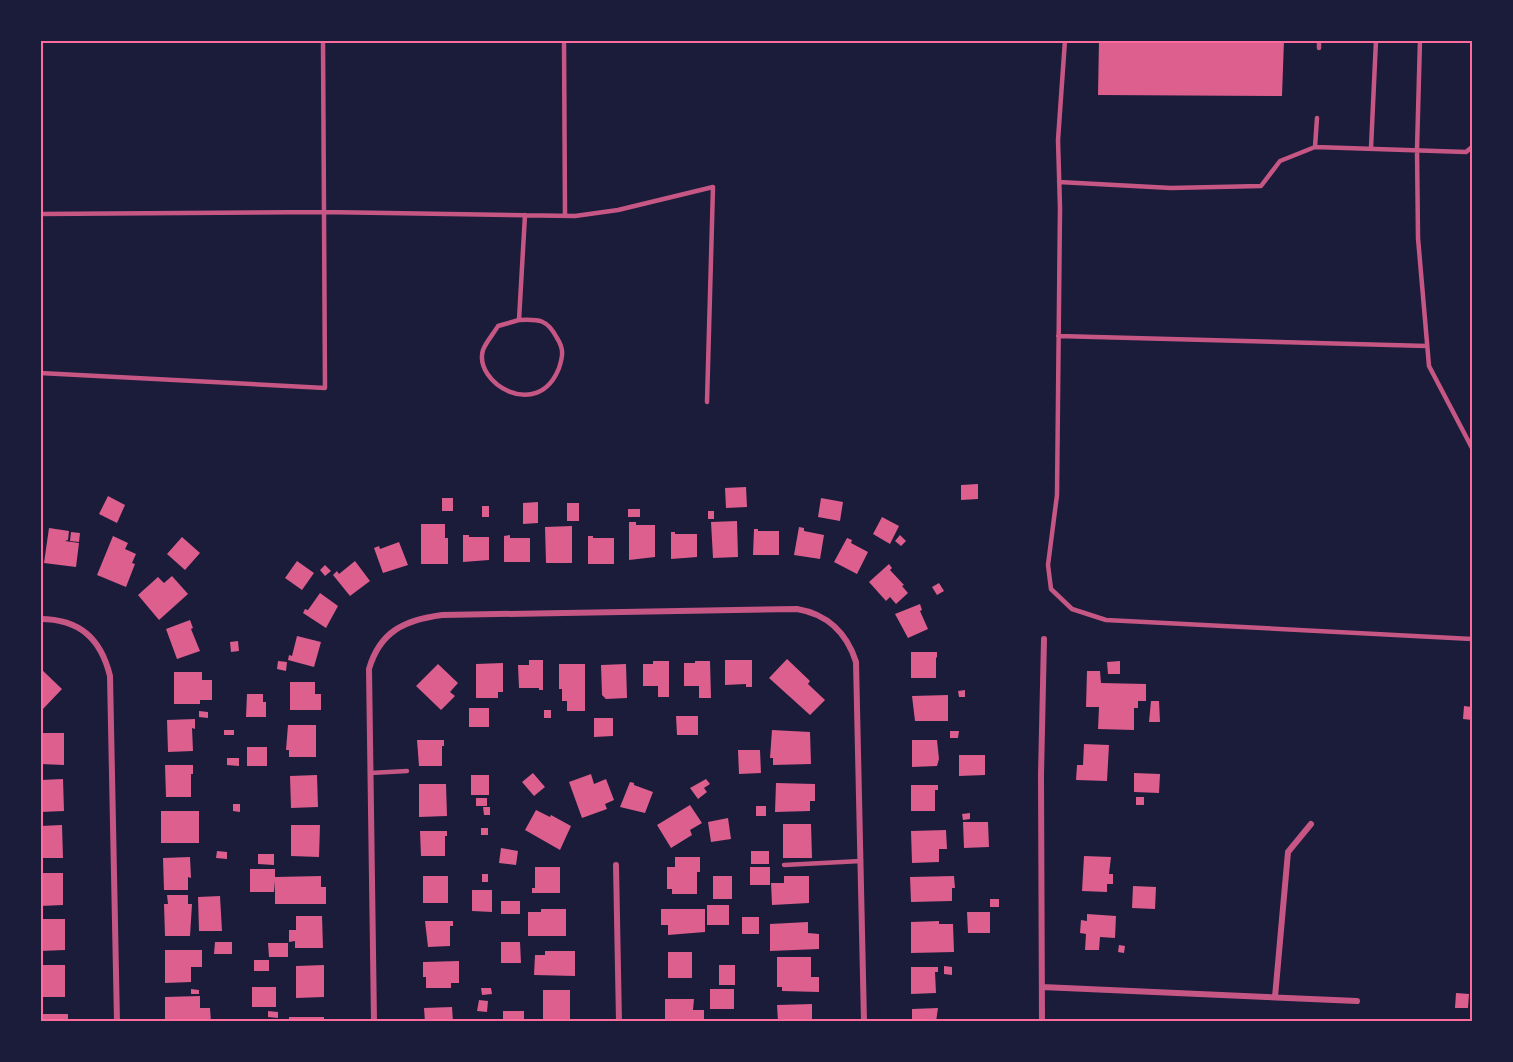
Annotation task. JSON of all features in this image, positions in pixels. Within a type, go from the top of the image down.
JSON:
[{"type":"street","points":[[374,1022],[369,669],[379,646],[394,631],[420,618],[469,615],[797,609],[824,618],[842,632],[852,649],[856,662],[864,1022]]},
{"type":"street","points":[[40,619],[65,622],[87,634],[101,649],[110,676],[117,1022]]},
{"type":"street","points":[[1042,1022],[1041,775],[1044,639]]},
{"type":"street","points":[[1275,997],[1288,852],[1311,824]]},
{"type":"street","points":[[616,865],[619,1022]]},
{"type":"street","points":[[1042,987],[1357,1001]]},
{"type":"lane","points":[[40,373],[325,388],[323,40]]},
{"type":"lane","points":[[564,40],[565,215]]},
{"type":"lane","points":[[1065,40],[1058,140],[1057,495],[1048,565],[1051,590],[1072,609],[1106,620],[1473,639]]},
{"type":"lane","points":[[1319,40],[1319,48]]},
{"type":"lane","points":[[1371,148],[1376,40]]},
{"type":"lane","points":[[1420,40],[1417,149],[1418,238],[1429,366],[1473,448]]},
{"type":"lane","points":[[1315,147],[1317,118]]},
{"type":"lane","points":[[1059,182],[1171,188],[1261,186],[1280,161],[1315,147],[1466,152],[1473,147]]},
{"type":"lane","points":[[40,214],[324,212],[565,215],[618,210],[713,187],[707,402]]},
{"type":"lane","points":[[519,320],[525,215]]},
{"type":"lane","points":[[540,319],[552,328],[563,348],[562,360],[555,378],[545,390],[524,395],[509,393],[496,384],[484,369],[483,350],[498,326],[519,320],[540,319]]},
{"type":"lane","points":[[1058,336],[1427,346]]},
{"type":"lane","points":[[370,772],[407,771]]},
{"type":"lane","points":[[784,865],[861,861]]},
{"type":"building","points":[[1099,40],[1284,40],[1282,96],[1098,95]]},
{"type":"building","points":[[978,484],[978,499],[961,500],[961,485]]},
{"type":"building","points":[[746,487],[747,507],[726,508],[725,488]]},
{"type":"building","points":[[108,496],[125,505],[117,523],[99,514]]},
{"type":"building","points":[[442,498],[453,498],[453,511],[442,511]]},
{"type":"building","points":[[821,498],[843,502],[840,521],[818,517]]},
{"type":"building","points":[[538,502],[538,523],[523,524],[523,503]]},
{"type":"building","points":[[567,503],[579,503],[579,521],[567,521]]},
{"type":"building","points":[[482,506],[489,506],[489,517],[482,517]]},
{"type":"building","points":[[628,509],[640,509],[640,517],[628,517]]},
{"type":"building","points":[[708,511],[714,511],[714,519],[708,519]]},
{"type":"building","points":[[882,517],[899,526],[890,544],[873,534]]},
{"type":"building","points":[[737,521],[738,557],[713,558],[711,522]]},
{"type":"building","points":[[629,522],[636,522],[636,525],[655,525],[655,557],[629,560]]},
{"type":"building","points":[[421,524],[445,524],[445,538],[448,538],[448,564],[421,564]]},
{"type":"building","points":[[572,526],[572,563],[546,563],[545,527]]},
{"type":"building","points":[[799,527],[804,528],[804,531],[824,535],[820,559],[794,555]]},
{"type":"building","points":[[49,528],[69,531],[68,540],[65,541],[79,543],[76,567],[44,563]]},
{"type":"building","points":[[754,529],[779,531],[779,555],[753,555]]},
{"type":"building","points":[[71,532],[80,533],[79,542],[70,541]]},
{"type":"building","points":[[671,532],[697,534],[697,557],[671,559]]},
{"type":"building","points":[[463,535],[489,537],[489,560],[463,562]]},
{"type":"building","points":[[510,535],[510,538],[530,538],[530,562],[504,562],[504,536]]},
{"type":"building","points":[[900,535],[906,541],[901,546],[895,541]]},
{"type":"building","points":[[113,536],[128,543],[125,549],[136,554],[132,563],[135,564],[126,587],[97,575]]},
{"type":"building","points":[[588,536],[614,538],[614,564],[588,564]]},
{"type":"building","points":[[182,537],[200,553],[185,570],[167,554]]},
{"type":"building","points":[[847,538],[852,540],[851,543],[868,552],[857,574],[834,562]]},
{"type":"building","points":[[399,542],[408,565],[383,573],[374,548],[379,546],[380,549]]},
{"type":"building","points":[[297,561],[314,573],[302,590],[285,578]]},
{"type":"building","points":[[355,561],[370,581],[350,596],[333,575],[337,571],[339,574]]},
{"type":"building","points":[[889,564],[892,568],[890,570],[908,593],[896,604],[890,597],[886,601],[869,582]]},
{"type":"building","points":[[325,565],[331,571],[325,576],[320,570]]},
{"type":"building","points":[[172,576],[188,594],[159,620],[138,595],[158,577],[164,583]]},
{"type":"building","points":[[939,583],[944,591],[937,595],[932,587]]},
{"type":"building","points":[[320,593],[338,606],[326,628],[303,613],[305,609],[308,610]]},
{"type":"building","points":[[920,604],[922,610],[920,611],[928,629],[908,638],[895,614]]},
{"type":"building","points":[[190,620],[193,628],[191,629],[200,651],[177,659],[166,629]]},
{"type":"building","points":[[297,636],[321,642],[314,667],[288,660],[289,655],[292,656]]},
{"type":"building","points":[[238,641],[239,651],[231,652],[230,642]]},
{"type":"building","points":[[911,652],[937,652],[936,678],[911,678]]},
{"type":"building","points":[[787,659],[810,681],[808,684],[825,700],[810,715],[769,678]]},
{"type":"building","points":[[529,660],[543,660],[543,690],[519,688],[518,665],[529,665]]},
{"type":"building","points":[[725,660],[752,660],[752,687],[746,687],[746,684],[725,685]]},
{"type":"building","points":[[278,661],[287,662],[286,671],[277,669]]},
{"type":"building","points":[[653,661],[669,661],[669,697],[658,697],[658,686],[643,686],[643,664],[653,664]]},
{"type":"building","points":[[695,661],[710,661],[711,698],[699,698],[699,686],[684,686],[684,663],[695,663]]},
{"type":"building","points":[[1120,661],[1120,674],[1108,674],[1107,662]]},
{"type":"building","points":[[503,663],[503,692],[498,692],[498,698],[476,698],[476,664]]},
{"type":"building","points":[[438,664],[458,683],[450,692],[455,696],[441,710],[416,686]]},
{"type":"building","points":[[559,664],[585,664],[585,711],[567,711],[567,701],[562,701],[562,689],[559,689]]},
{"type":"building","points":[[626,664],[627,698],[606,699],[602,695],[601,665]]},
{"type":"building","points":[[40,668],[62,689],[43,709],[40,706]]},
{"type":"building","points":[[1087,671],[1100,671],[1101,683],[1146,684],[1146,701],[1138,701],[1138,708],[1134,708],[1134,730],[1098,729],[1099,707],[1086,707]]},
{"type":"building","points":[[174,672],[202,672],[202,680],[212,680],[212,700],[200,700],[200,704],[174,704]]},
{"type":"building","points":[[290,682],[315,682],[315,694],[321,694],[321,710],[290,710]]},
{"type":"building","points":[[965,690],[965,697],[959,697],[958,691]]},
{"type":"building","points":[[247,694],[263,694],[263,702],[266,702],[266,717],[246,717]]},
{"type":"building","points":[[948,695],[948,721],[915,721],[912,696]]},
{"type":"building","points":[[1151,701],[1159,701],[1160,722],[1149,722]]},
{"type":"building","points":[[1464,706],[1472,707],[1472,720],[1463,719]]},
{"type":"building","points":[[469,708],[489,708],[489,727],[469,727]]},
{"type":"building","points":[[544,710],[551,710],[551,718],[544,718]]},
{"type":"building","points":[[199,711],[208,712],[208,718],[199,717]]},
{"type":"building","points":[[676,716],[698,716],[698,735],[677,735]]},
{"type":"building","points":[[594,718],[613,718],[613,736],[594,737]]},
{"type":"building","points":[[195,719],[195,729],[192,728],[193,751],[168,752],[167,720]]},
{"type":"building","points":[[288,725],[316,725],[316,757],[289,757],[289,750],[286,750]]},
{"type":"building","points":[[224,730],[234,730],[234,735],[224,735]]},
{"type":"building","points":[[772,730],[810,732],[811,764],[773,765],[773,758],[770,758]]},
{"type":"building","points":[[950,731],[959,731],[958,738],[950,738]]},
{"type":"building","points":[[40,733],[64,733],[64,765],[40,764]]},
{"type":"building","points":[[417,740],[444,740],[442,766],[419,766]]},
{"type":"building","points":[[912,740],[937,740],[939,759],[937,766],[912,767]]},
{"type":"building","points":[[1084,744],[1109,745],[1107,781],[1076,780],[1077,765],[1083,765]]},
{"type":"building","points":[[247,747],[267,747],[267,766],[247,766]]},
{"type":"building","points":[[738,750],[760,750],[761,773],[739,774]]},
{"type":"building","points":[[959,755],[985,755],[985,775],[959,776]]},
{"type":"building","points":[[227,758],[239,758],[239,766],[227,765]]},
{"type":"building","points":[[165,765],[193,765],[191,797],[166,797]]},
{"type":"building","points":[[533,773],[545,787],[534,796],[522,782]]},
{"type":"building","points":[[1134,773],[1160,774],[1159,793],[1134,792]]},
{"type":"building","points":[[591,774],[594,784],[606,779],[614,800],[605,804],[607,809],[582,818],[569,782]]},
{"type":"building","points":[[317,775],[318,807],[291,808],[290,776]]},
{"type":"building","points":[[471,775],[489,775],[489,795],[471,795]]},
{"type":"building","points":[[63,779],[64,811],[40,812],[40,780]]},
{"type":"building","points":[[706,779],[710,784],[704,788],[707,792],[698,799],[690,788]]},
{"type":"building","points":[[630,782],[653,792],[645,813],[620,807]]},
{"type":"building","points":[[776,783],[815,784],[815,801],[810,801],[810,811],[775,812]]},
{"type":"building","points":[[419,784],[446,784],[447,816],[419,817]]},
{"type":"building","points":[[911,785],[938,785],[938,790],[935,790],[935,811],[911,811]]},
{"type":"building","points":[[1136,797],[1144,797],[1144,805],[1136,805]]},
{"type":"building","points":[[476,798],[487,798],[487,806],[476,806]]},
{"type":"building","points":[[233,804],[240,804],[240,812],[233,811]]},
{"type":"building","points":[[690,805],[702,823],[690,830],[692,835],[671,848],[657,825]]},
{"type":"building","points":[[756,806],[766,806],[766,816],[756,816]]},
{"type":"building","points":[[483,807],[490,807],[490,815],[484,815]]},
{"type":"building","points":[[536,810],[571,826],[560,850],[525,830]]},
{"type":"building","points":[[161,811],[199,811],[199,843],[161,843]]},
{"type":"building","points":[[970,813],[970,819],[963,820],[962,814]]},
{"type":"building","points":[[728,818],[731,839],[711,842],[708,822]]},
{"type":"building","points":[[963,822],[988,822],[989,847],[964,848]]},
{"type":"building","points":[[783,824],[811,824],[812,858],[783,858]]},
{"type":"building","points":[[62,825],[63,858],[40,858],[40,826]]},
{"type":"building","points":[[291,825],[320,825],[319,857],[291,856]]},
{"type":"building","points":[[481,828],[488,828],[488,835],[481,835]]},
{"type":"building","points":[[946,830],[947,849],[939,849],[939,862],[912,863],[911,831]]},
{"type":"building","points":[[420,831],[447,831],[445,856],[421,856]]},
{"type":"building","points":[[501,848],[518,851],[516,865],[499,863]]},
{"type":"building","points":[[217,851],[227,852],[227,859],[216,858]]},
{"type":"building","points":[[751,851],[769,851],[769,864],[751,864]]},
{"type":"building","points":[[258,854],[274,854],[274,865],[258,864]]},
{"type":"building","points":[[1084,856],[1111,857],[1109,874],[1113,874],[1113,884],[1107,884],[1107,892],[1082,891]]},
{"type":"building","points":[[190,857],[191,878],[188,877],[188,890],[164,890],[163,858]]},
{"type":"building","points":[[675,857],[700,857],[697,894],[672,894],[672,889],[667,889],[667,867],[675,867]]},
{"type":"building","points":[[535,867],[560,867],[560,893],[532,893],[532,888],[535,888]]},
{"type":"building","points":[[750,867],[770,867],[770,885],[750,885]]},
{"type":"building","points":[[250,869],[275,869],[275,877],[321,876],[321,887],[326,887],[326,904],[275,904],[275,881],[274,892],[250,892]]},
{"type":"building","points":[[40,873],[63,873],[63,905],[40,906]]},
{"type":"building","points":[[482,874],[488,874],[488,882],[482,882]]},
{"type":"building","points":[[423,876],[448,876],[448,903],[423,903]]},
{"type":"building","points":[[713,876],[732,876],[732,899],[713,899]]},
{"type":"building","points":[[784,876],[809,876],[809,903],[772,905],[771,883],[784,883]]},
{"type":"building","points":[[954,876],[955,888],[952,888],[952,901],[911,902],[910,877]]},
{"type":"building","points":[[1133,886],[1156,887],[1155,909],[1132,908]]},
{"type":"building","points":[[472,890],[492,890],[492,912],[472,911]]},
{"type":"building","points":[[167,895],[188,895],[188,904],[192,904],[190,936],[165,936],[164,904],[168,904]]},
{"type":"building","points":[[220,896],[222,931],[199,931],[198,897]]},
{"type":"building","points":[[990,899],[999,899],[999,907],[990,907]]},
{"type":"building","points":[[501,901],[520,901],[520,914],[501,914]]},
{"type":"building","points":[[707,905],[729,905],[729,925],[707,925]]},
{"type":"building","points":[[541,909],[566,909],[566,936],[528,936],[528,912],[541,912]]},
{"type":"building","points":[[661,909],[705,909],[705,932],[668,935],[668,925],[661,925]]},
{"type":"building","points":[[967,912],[990,912],[990,933],[968,933]]},
{"type":"building","points":[[1087,914],[1116,916],[1115,938],[1100,937],[1099,950],[1085,950],[1086,934],[1080,933],[1081,920],[1087,921]]},
{"type":"building","points":[[296,916],[322,916],[323,948],[295,948],[295,941],[289,942],[289,930],[296,930]]},
{"type":"building","points":[[742,917],[759,917],[759,934],[742,934]]},
{"type":"building","points":[[40,919],[65,919],[65,950],[40,951]]},
{"type":"building","points":[[425,921],[453,921],[453,926],[450,926],[450,946],[428,947]]},
{"type":"building","points":[[939,921],[939,924],[953,924],[954,952],[911,953],[911,922]]},
{"type":"building","points":[[808,922],[808,933],[819,934],[819,949],[770,951],[770,924]]},
{"type":"building","points":[[215,942],[232,942],[232,954],[214,954]]},
{"type":"building","points":[[501,942],[520,942],[521,963],[501,963]]},
{"type":"building","points":[[268,943],[288,943],[288,957],[269,957]]},
{"type":"building","points":[[1119,945],[1125,946],[1124,953],[1118,952]]},
{"type":"building","points":[[165,950],[202,950],[202,967],[191,967],[191,982],[165,983]]},
{"type":"building","points":[[545,951],[575,951],[575,976],[534,975],[535,955],[545,955]]},
{"type":"building","points":[[668,952],[692,952],[692,978],[668,978]]},
{"type":"building","points":[[777,957],[811,957],[811,977],[819,977],[819,992],[782,991],[782,987],[777,987]]},
{"type":"building","points":[[254,960],[269,960],[269,971],[254,971]]},
{"type":"building","points":[[459,961],[459,983],[451,983],[451,988],[426,988],[423,962]]},
{"type":"building","points":[[40,965],[65,965],[65,997],[40,997]]},
{"type":"building","points":[[324,965],[324,997],[296,998],[296,966]]},
{"type":"building","points":[[719,965],[735,965],[735,985],[719,985]]},
{"type":"building","points":[[944,966],[952,967],[952,975],[944,974]]},
{"type":"building","points":[[911,967],[938,967],[938,972],[935,972],[936,993],[911,994]]},
{"type":"building","points":[[252,987],[276,987],[276,1007],[252,1007]]},
{"type":"building","points":[[481,988],[491,988],[492,994],[482,995]]},
{"type":"building","points":[[191,989],[199,990],[199,994],[191,994]]},
{"type":"building","points":[[710,989],[734,989],[734,1009],[710,1009]]},
{"type":"building","points":[[543,990],[570,990],[570,1022],[543,1022]]},
{"type":"building","points":[[1456,993],[1469,994],[1468,1008],[1455,1008]]},
{"type":"building","points":[[200,996],[200,1008],[210,1008],[211,1022],[165,1022],[165,997]]},
{"type":"building","points":[[665,999],[694,999],[693,1010],[704,1010],[704,1022],[665,1022]]},
{"type":"building","points":[[479,1000],[488,1001],[487,1012],[477,1011]]},
{"type":"building","points":[[812,1004],[812,1022],[778,1022],[777,1005]]},
{"type":"building","points":[[452,1007],[453,1022],[425,1022],[424,1008]]},
{"type":"building","points":[[938,1008],[936,1022],[912,1022],[912,1009]]},
{"type":"building","points":[[268,1011],[278,1012],[278,1018],[268,1017]]},
{"type":"building","points":[[503,1011],[524,1011],[524,1022],[503,1022]]},
{"type":"building","points":[[40,1014],[68,1014],[68,1022],[40,1022]]},
{"type":"building","points":[[289,1017],[324,1017],[324,1022],[289,1022]]}]
